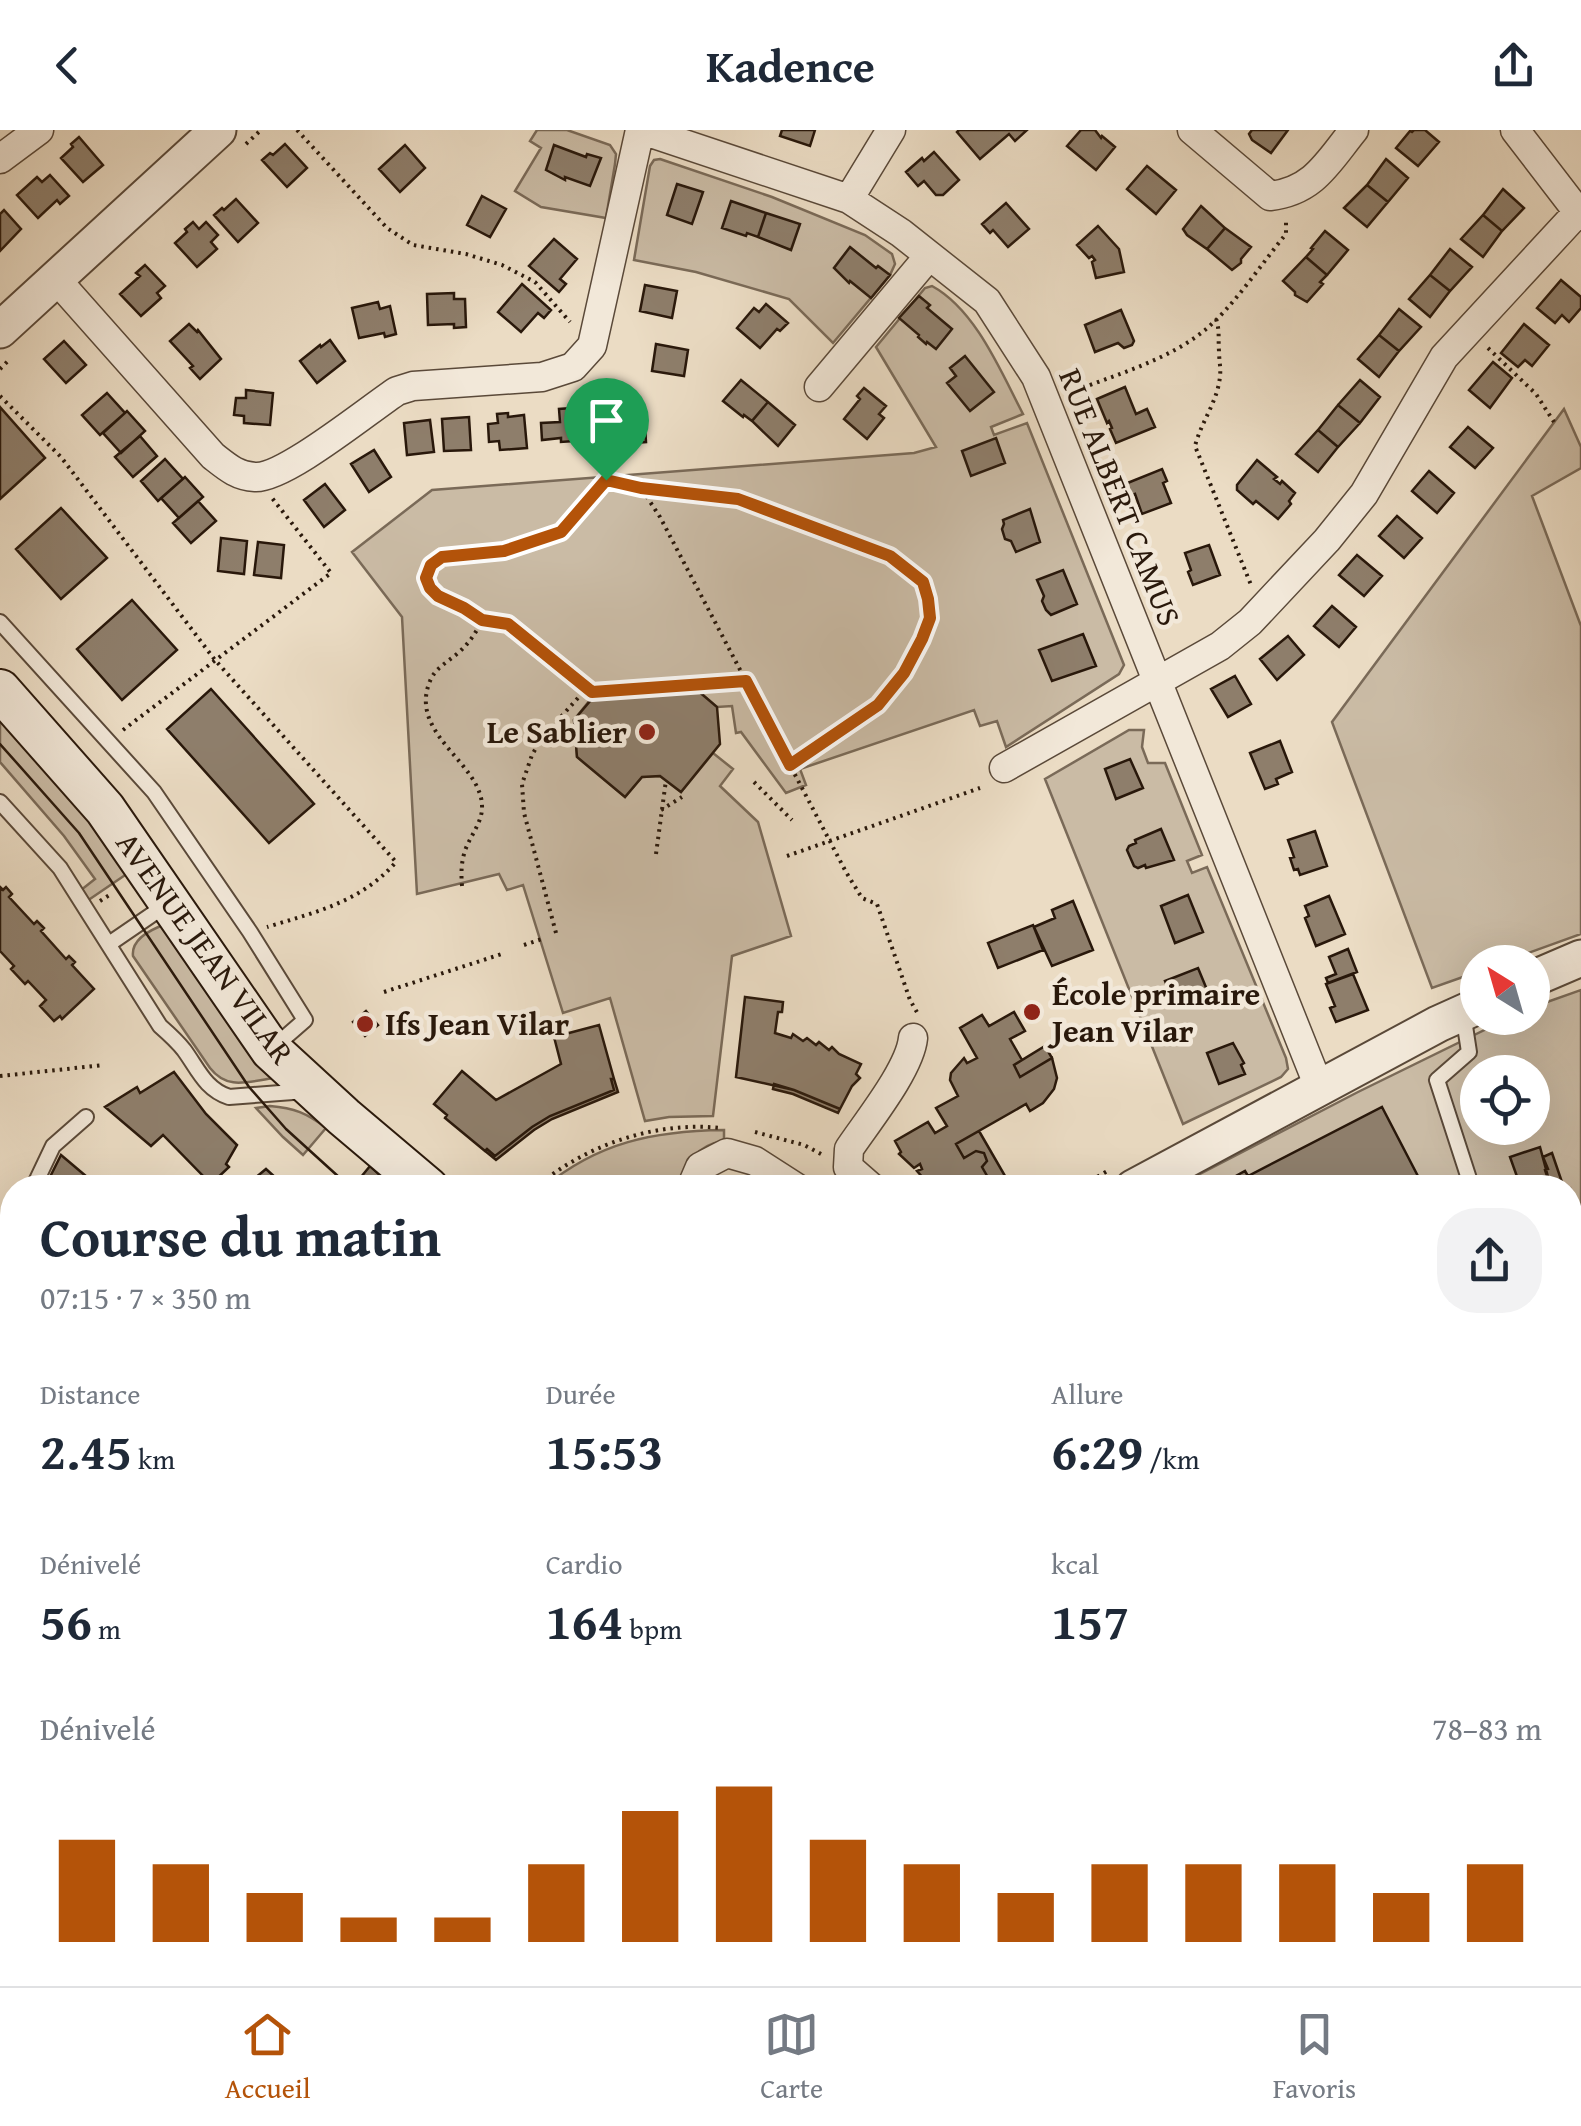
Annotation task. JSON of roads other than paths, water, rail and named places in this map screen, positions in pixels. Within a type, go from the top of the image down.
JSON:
[{"type":"main road","name":"AVENUE JEAN VILAR","points":[[0,690],[105,809],[271,1050],[413,1175]]},
{"type":"street","points":[[0,159],[39,130]]},
{"type":"street","points":[[0,330],[218,130]]},
{"type":"street","points":[[56,279],[214,456],[234,473],[259,478],[289,467],[397,391],[413,386],[542,377],[573,367],[592,346],[641,130]]},
{"type":"street","name":"RUE ALBERT CAMUS","points":[[641,130],[849,198],[901,233],[986,302],[1036,377],[1319,1087]]},
{"type":"street","points":[[849,198],[891,130]]},
{"type":"street","points":[[1192,130],[1270,196],[1286,194],[1313,181],[1354,130]]},
{"type":"street","points":[[1004,768],[1220,646],[1250,622],[1364,494],[1444,357],[1580,214],[1515,130]]},
{"type":"street","points":[[819,387],[929,256]]},
{"type":"street","points":[[1550,971],[1581,958]]},
{"type":"street","points":[[1157,1175],[1460,1014]]},
{"type":"street","points":[[857,1175],[848,1167],[849,1149],[904,1065],[913,1038]]},
{"type":"street","points":[[697,1175],[700,1167],[727,1154],[755,1161],[777,1175]]},
{"type":"lane","points":[[0,622],[154,792],[250,932],[305,1020],[271,1050]]},
{"type":"lane","points":[[0,802],[60,868],[160,1026],[181,1046],[208,1086],[229,1097],[315,1090]]},
{"type":"lane","points":[[108,944],[170,903]]},
{"type":"lane","points":[[1468,1175],[1437,1080],[1470,1052],[1470,1035]]},
{"type":"lane","points":[[39,1175],[53,1146],[86,1117]]},
{"type":"tram line","points":[[0,744],[79,833],[249,1087],[286,1129],[337,1175]]},
{"type":"place","name":"Le Sablier","points":[[647,732]]},
{"type":"place","name":"École primaire Jean Vilar","points":[[1032,1012]]},
{"type":"place","name":"Ifs Jean Vilar","points":[[365,1024]]}]
